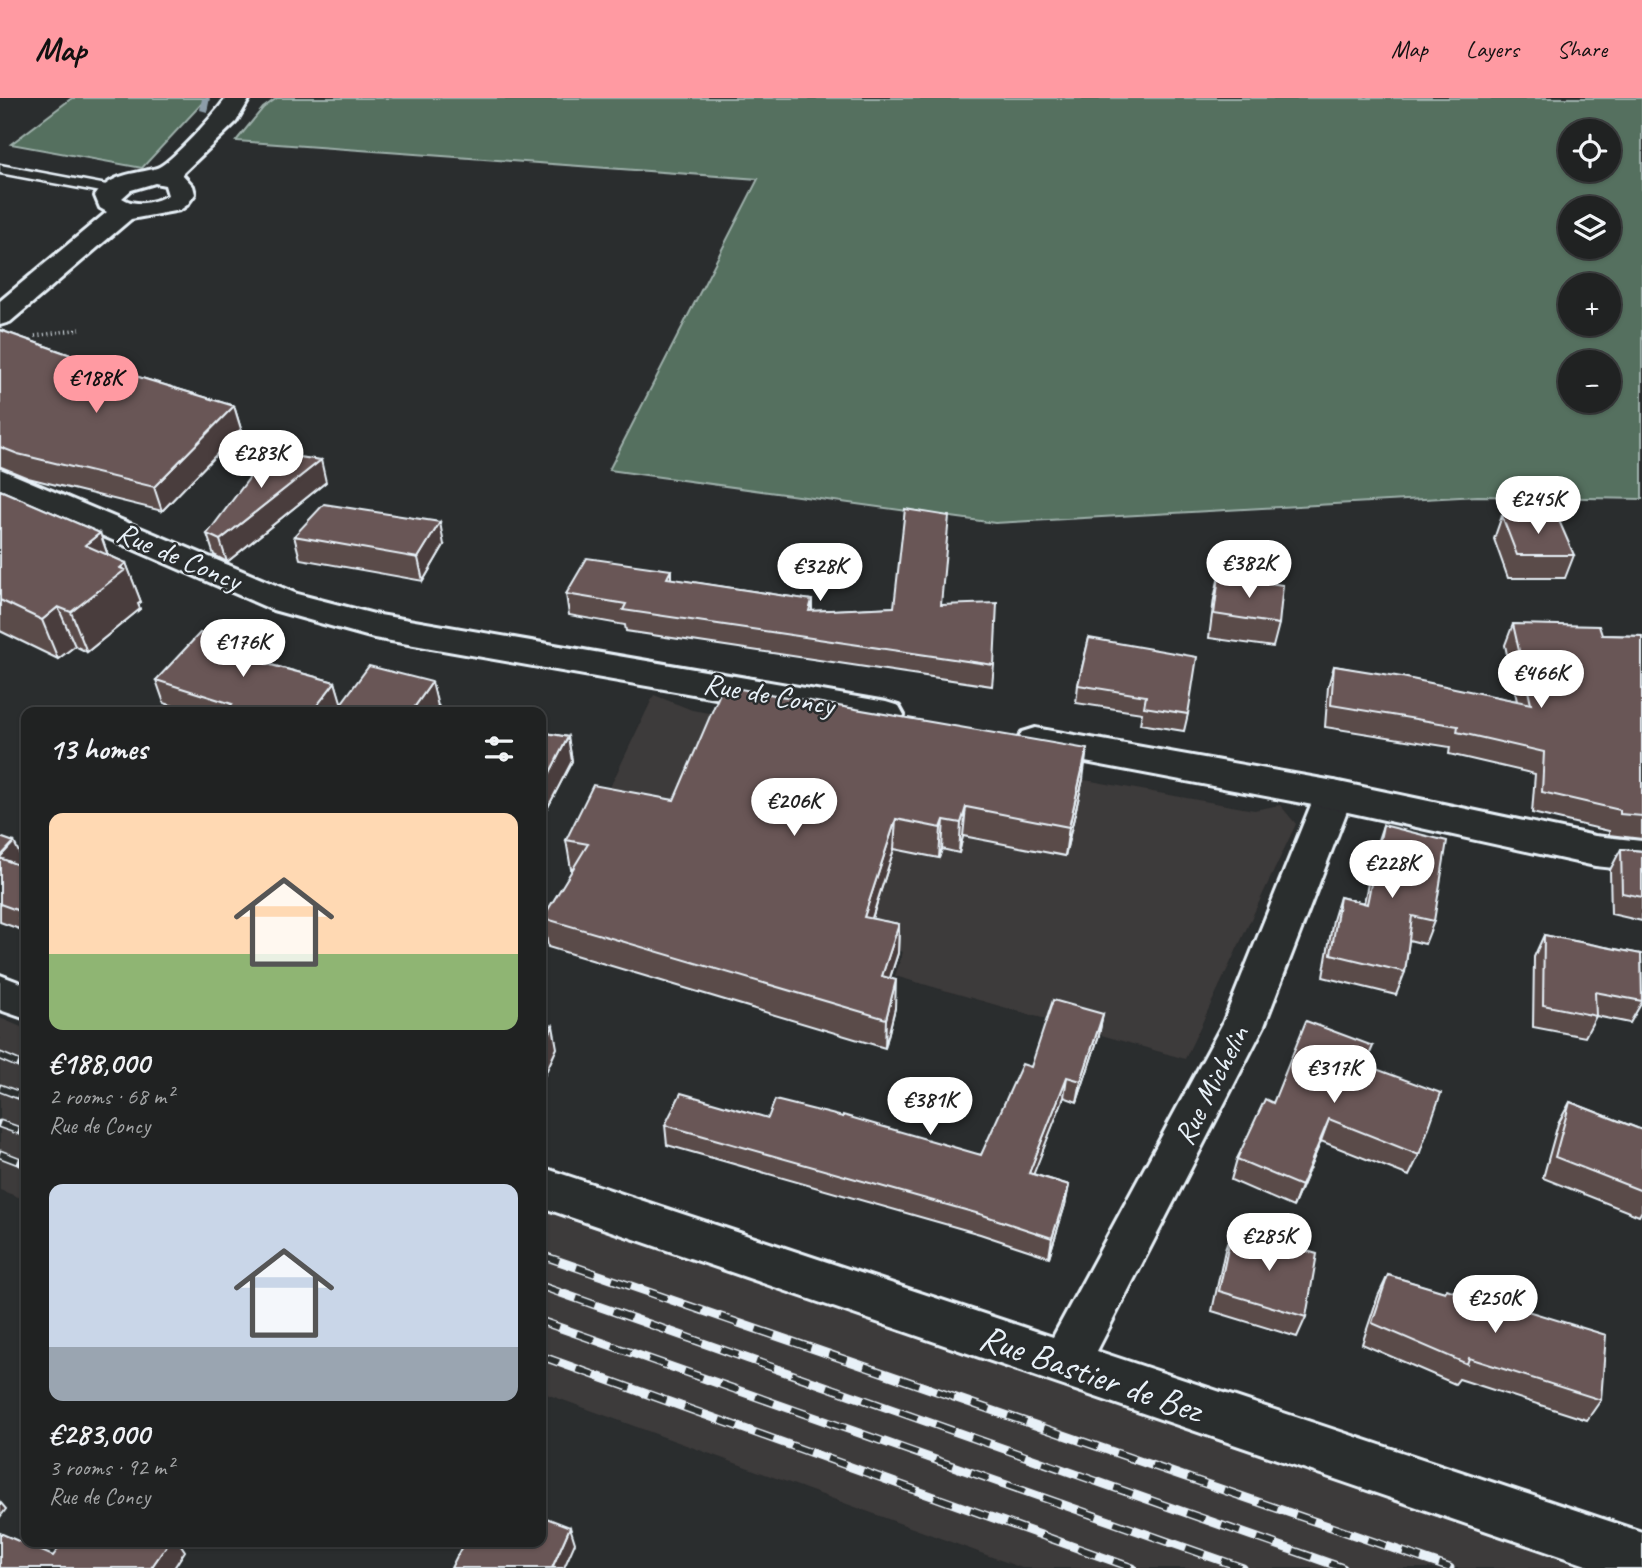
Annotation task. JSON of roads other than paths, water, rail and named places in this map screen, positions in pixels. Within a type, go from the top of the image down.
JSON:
[{"type":"street","points":[[0,316],[118,200],[149,211],[172,203],[179,197],[180,184],[164,177],[227,117],[239,98]]},
{"type":"street","name":"Rue de Concy","points":[[0,480],[285,602],[374,626],[923,721]]},
{"type":"street","points":[[1004,735],[1334,795],[1595,851],[1642,856]]},
{"type":"street","name":"Rue Michelin","points":[[1064,1365],[1243,1026],[1334,795]]},
{"type":"street","points":[[0,992],[21,1000]]},
{"type":"street","name":"Rue Bastier de Bez","points":[[546,1189],[1642,1558]]},
{"type":"lane","points":[[0,169],[118,200]]},
{"type":"waterway","points":[[204,110],[206,98]]},
{"type":"railway","points":[[0,1056],[21,1065]]},
{"type":"railway","points":[[0,1088],[21,1096]]},
{"type":"railway","points":[[0,1124],[21,1131]]},
{"type":"railway","points":[[0,1154],[21,1162]]},
{"type":"railway","points":[[546,1257],[1450,1568]]},
{"type":"railway","points":[[546,1288],[1343,1568]]},
{"type":"railway","points":[[546,1323],[1243,1568]]},
{"type":"railway","points":[[546,1358],[1133,1568]]}]
